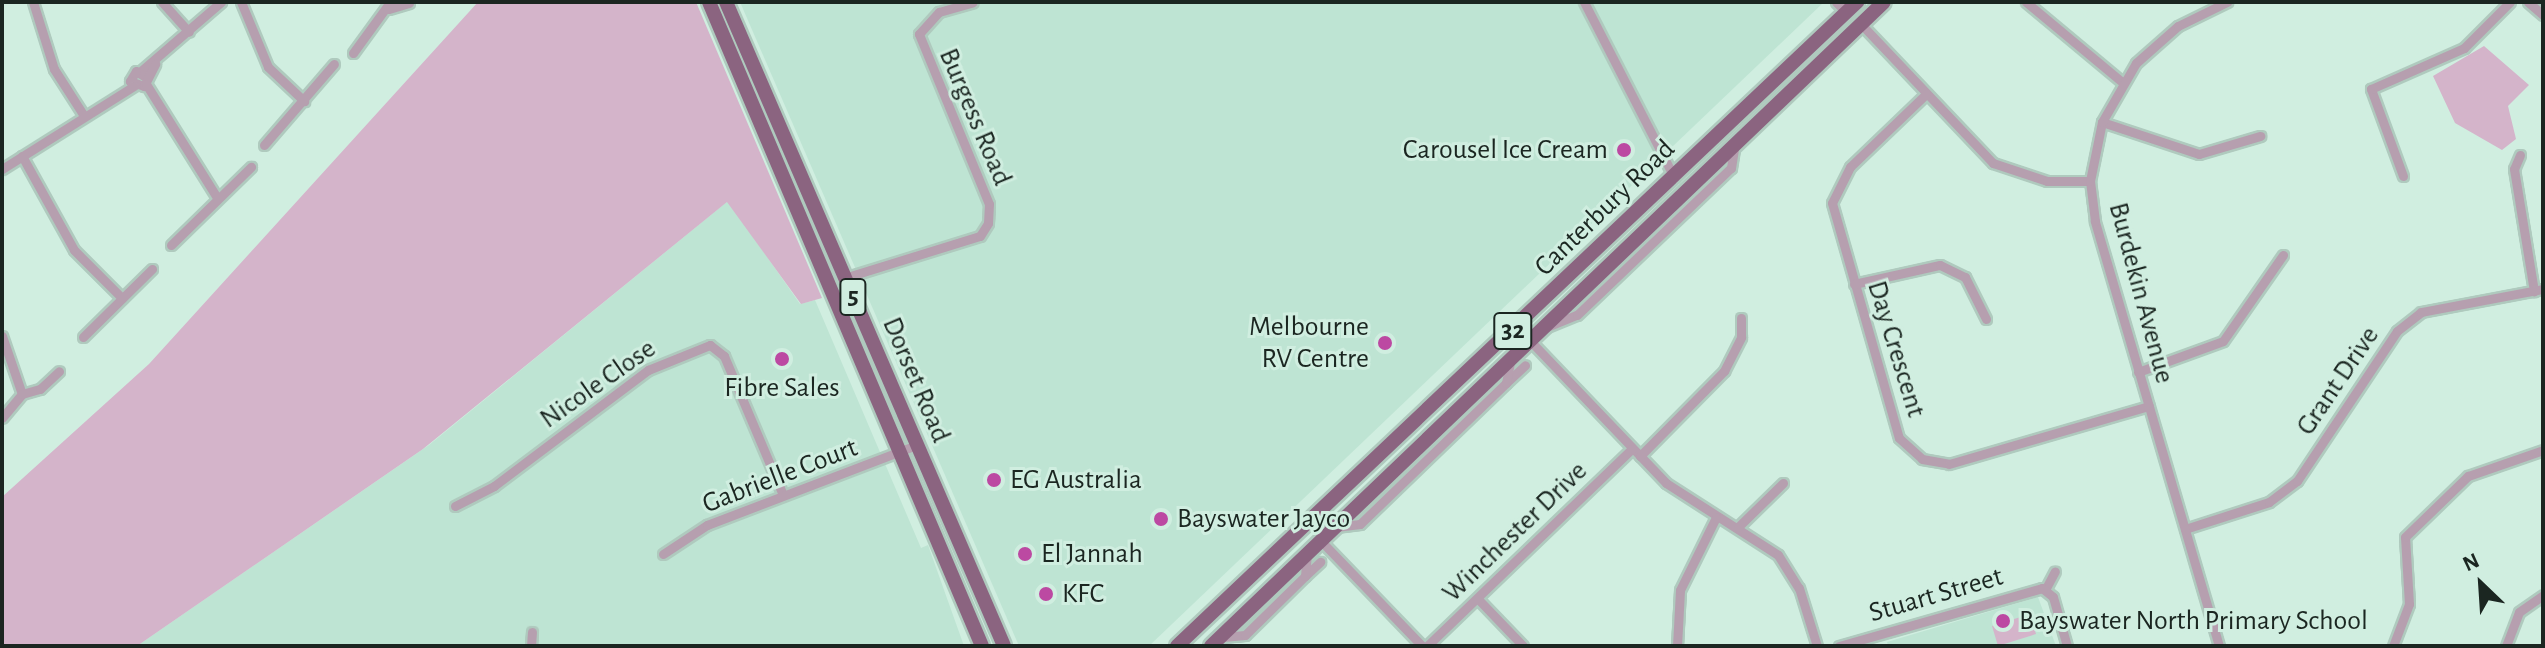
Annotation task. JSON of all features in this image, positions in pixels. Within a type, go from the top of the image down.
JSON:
[{"type":"main road","name":"Dorset Road","points":[[709,2],[982,646]]},
{"type":"main road","name":"Dorset Road","points":[[726,2],[1004,646]]},
{"type":"main road","name":"Canterbury Road","points":[[1216,642],[1314,558],[1321,541],[1884,2]]},
{"type":"main road","points":[[1846,5],[1861,24]]},
{"type":"main road","name":"Canterbury Road","points":[[1177,646],[1516,329],[1846,5]]},
{"type":"main road","points":[[830,285],[844,278]]},
{"type":"main road","points":[[1307,525],[1321,541]]},
{"type":"street","points":[[33,2],[49,59],[84,116]]},
{"type":"street","points":[[162,2],[189,32]]},
{"type":"street","points":[[2,169],[119,93],[141,83],[157,61],[221,2]]},
{"type":"street","points":[[241,2],[268,67],[304,101]]},
{"type":"street","name":"Burgess Road","points":[[844,278],[980,236],[988,223],[989,204],[919,34],[939,12],[973,2]]},
{"type":"street","points":[[1584,2],[1674,177]]},
{"type":"street","points":[[2026,2],[2122,82]]},
{"type":"street","name":"Burdekin Avenue","points":[[2219,646],[2138,372],[2090,181],[2102,122],[2122,82],[2151,46],[2227,2]]},
{"type":"street","points":[[2403,176],[2371,89],[2464,48],[2510,2]]},
{"type":"street","points":[[2528,2],[2543,15]]},
{"type":"street","points":[[353,53],[389,6],[409,3]]},
{"type":"street","points":[[1861,24],[1993,163],[2047,181],[2090,181]]},
{"type":"street","points":[[264,145],[334,64]]},
{"type":"street","points":[[141,83],[216,196]]},
{"type":"street","name":"Day Crescent","points":[[1926,94],[1850,167],[1834,193],[1854,284],[1899,438],[1932,463],[2149,406]]},
{"type":"street","points":[[2102,122],[2199,154],[2260,136]]},
{"type":"street","points":[[2520,155],[2514,169],[2538,290]]},
{"type":"street","points":[[22,156],[74,250],[122,298]]},
{"type":"street","points":[[171,245],[216,196],[251,167]]},
{"type":"street","points":[[2138,372],[2223,341],[2283,255]]},
{"type":"street","points":[[1854,284],[1940,265],[1965,277],[1986,319]]},
{"type":"street","points":[[83,337],[152,269]]},
{"type":"street","name":"Grant Drive","points":[[2185,529],[2269,502],[2297,481],[2397,331],[2421,312],[2538,290]]},
{"type":"street","name":"Winchester Drive","points":[[1424,646],[1724,371],[1741,337],[1741,318]]},
{"type":"street","points":[[1516,329],[1636,452],[1716,517],[1738,527],[1783,562],[1817,646]]},
{"type":"street","points":[[2,336],[22,394]]},
{"type":"street","name":"Nicole Close","points":[[455,506],[494,486],[648,370],[710,345],[724,356],[783,495]]},
{"type":"street","points":[[1506,383],[1511,359]]},
{"type":"street","name":"Canterbury Road","points":[[1336,527],[1360,524],[1525,365]]},
{"type":"street","points":[[2,418],[22,394],[40,389],[59,371]]},
{"type":"street","name":"Gabrielle Court","points":[[663,554],[707,525],[916,445]]},
{"type":"street","points":[[2393,646],[2409,604],[2405,537],[2468,476],[2543,450]]},
{"type":"street","points":[[1738,527],[1783,483]]},
{"type":"street","points":[[1677,646],[1680,590],[1716,517]]},
{"type":"street","points":[[1321,541],[1424,646]]},
{"type":"street","name":"Canterbury Road","points":[[1216,642],[1245,635],[1305,576],[1314,558]]},
{"type":"street","name":"Stuart Street","points":[[1839,646],[2045,590],[2055,571]]},
{"type":"street","name":"Stuart Street","points":[[2045,590],[2067,646]]},
{"type":"street","points":[[2506,646],[2519,612],[2543,595]]},
{"type":"street","points":[[1478,599],[1523,646]]},
{"type":"street","points":[[531,646],[532,632]]},
{"type":"shaded area","points":[[478,2],[696,2],[822,298],[801,304],[727,202],[423,449],[137,646],[2,646],[2,497],[149,364]]},
{"type":"shaded area","points":[[740,2],[1824,2],[1149,646],[1019,646]]},
{"type":"shaded area","points":[[2484,46],[2529,85],[2508,106],[2516,139],[2502,150],[2455,123],[2433,76]]},
{"type":"shaded area","points":[[728,201],[800,304],[815,300],[921,548],[928,545],[964,646],[137,646],[429,445]]},
{"type":"shaded area","name":"Bayswater North Primary School","points":[[2038,597],[2056,646],[1888,646],[1887,642]]},
{"type":"shaded area","points":[[2030,614],[2036,634],[1998,646],[1992,626]]},
{"type":"place","name":"Carousel Ice Cream","points":[[1624,150]]},
{"type":"place","name":"Melbourne RV Centre","points":[[1385,343]]},
{"type":"place","name":"Fibre Sales","points":[[782,359]]},
{"type":"place","name":"EG Australia","points":[[994,480]]},
{"type":"place","name":"Bayswater Jayco","points":[[1161,519]]},
{"type":"place","name":"El Jannah","points":[[1025,554]]},
{"type":"place","name":"KFC","points":[[1046,594]]},
{"type":"place","name":"Bayswater North Primary School","points":[[2003,621]]}]
